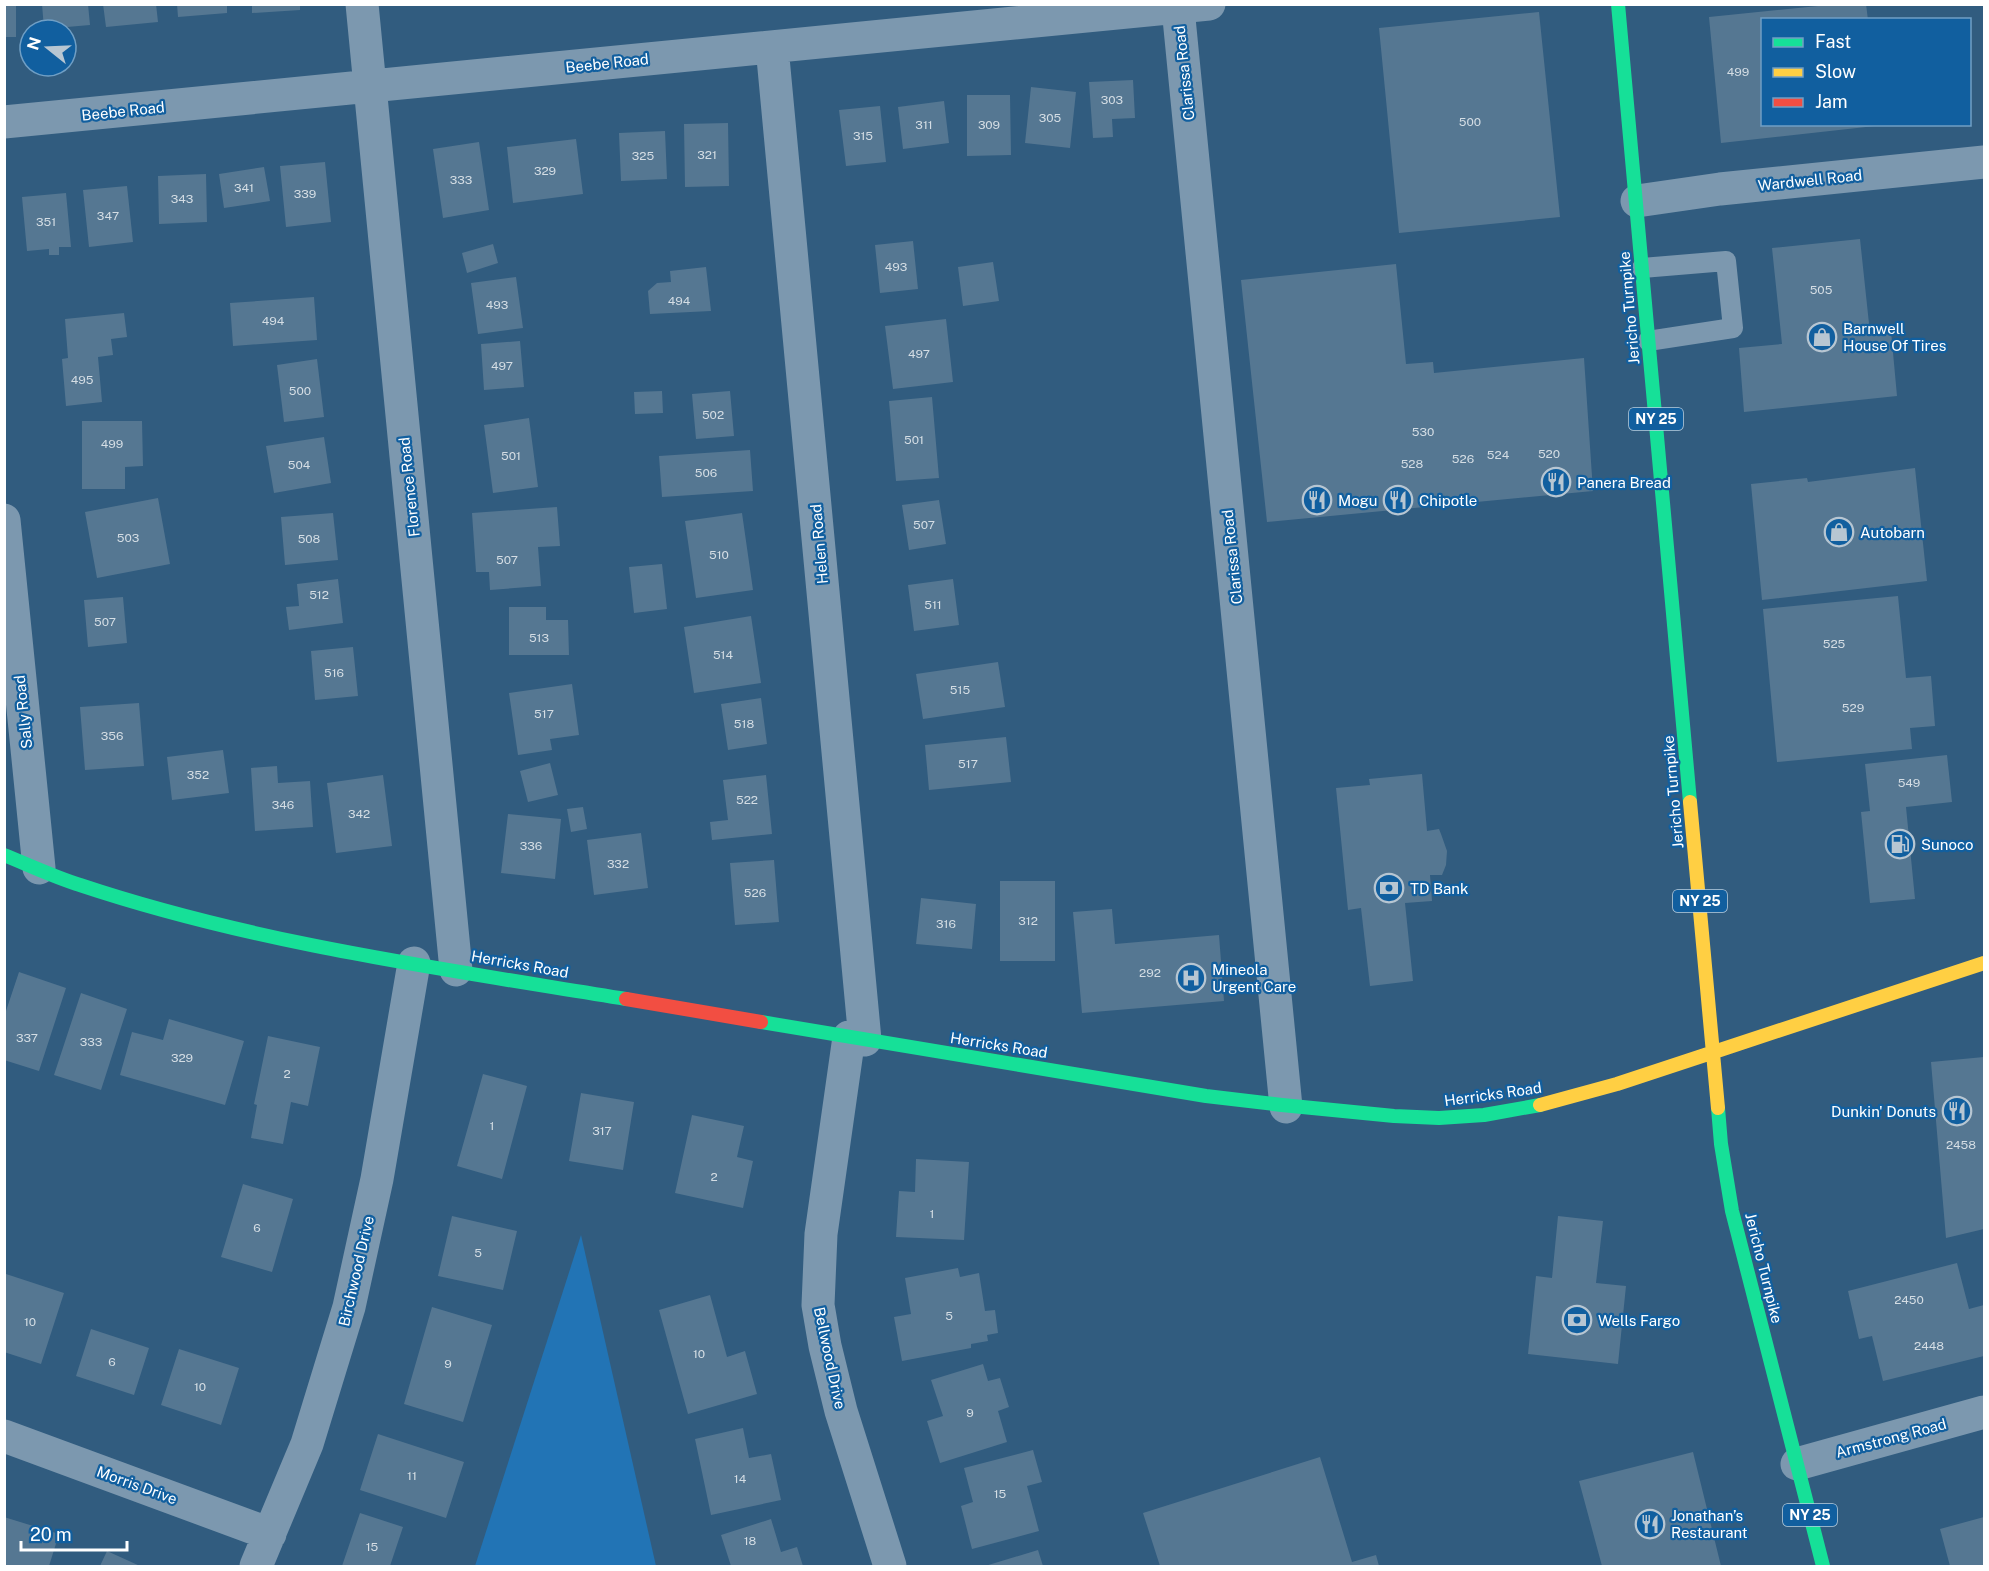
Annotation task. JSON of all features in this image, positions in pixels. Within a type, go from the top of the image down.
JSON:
[{"type":"main road","name":"Jericho Turnpike","points":[[1618,4],[1721,1144],[1730,1201],[1823,1566]]},
{"type":"main road","name":"Herricks Road","points":[[4,855],[79,885],[211,922],[319,948],[1194,1094],[1286,1107],[1412,1118],[1488,1115],[1520,1110],[1570,1097],[1984,963]]},
{"type":"street","name":"Florence Road","points":[[362,4],[456,970]]},
{"type":"street","name":"Beebe Road","points":[[4,122],[1193,6]]},
{"type":"street","name":"Clarissa Road","points":[[1193,6],[1286,1107]]},
{"type":"street","name":"Helen Road","points":[[772,47],[857,1039]]},
{"type":"street","name":"Wardwell Road","points":[[1637,201],[1720,189],[1984,162]]},
{"type":"street","name":"Sally Road","points":[[4,520],[39,868]]},
{"type":"street","name":"Birchwood Drive","points":[[256,1566],[308,1443],[349,1306],[377,1179],[414,963]]},
{"type":"street","name":"Bellwood Drive","points":[[857,1039],[821,1234],[818,1305],[825,1346],[841,1411],[890,1566]]},
{"type":"street","name":"Armstrong Road","points":[[1797,1464],[1984,1412]]},
{"type":"street","name":"Morris Drive","points":[[4,1436],[270,1534]]},
{"type":"lane","points":[[1642,268],[1726,261],[1733,328],[1648,341]]},
{"type":"shaded area","points":[[581,1235],[656,1566],[475,1566]]},
{"type":"building","points":[[4,4],[16,4],[16,37],[4,37]]},
{"type":"building","points":[[42,4],[88,4],[90,25],[78,26],[78,18],[43,18]]},
{"type":"building","points":[[103,4],[156,4],[158,22],[106,27]]},
{"type":"building","points":[[177,4],[227,4],[227,13],[178,17]]},
{"type":"building","points":[[252,4],[300,4],[300,10],[252,13]]},
{"type":"building","points":[[1838,4],[1866,4],[1868,18],[1761,18],[1761,126],[1875,126],[1721,143],[1709,17]]},
{"type":"building","points":[[1539,12],[1560,217],[1399,233],[1379,28]]},
{"type":"building","points":[[1133,80],[1135,118],[1112,119],[1113,137],[1093,138],[1089,82]]},
{"type":"building","points":[[1031,87],[1076,92],[1070,148],[1025,143]]},
{"type":"building","points":[[967,95],[1010,95],[1011,155],[967,156]]},
{"type":"building","points":[[944,101],[949,143],[903,149],[898,107]]},
{"type":"building","points":[[880,106],[886,162],[846,166],[839,110]]},
{"type":"building","points":[[728,123],[729,186],[685,187],[684,124]]},
{"type":"building","points":[[665,131],[667,179],[621,181],[619,133]]},
{"type":"building","points":[[576,139],[583,194],[513,203],[507,147]]},
{"type":"building","points":[[479,142],[489,210],[443,218],[433,149]]},
{"type":"building","points":[[325,162],[331,222],[286,227],[280,166]]},
{"type":"building","points":[[264,167],[270,201],[224,208],[219,174]]},
{"type":"building","points":[[206,174],[207,222],[159,224],[158,176]]},
{"type":"building","points":[[127,186],[133,242],[89,247],[83,190]]},
{"type":"building","points":[[66,193],[71,247],[59,247],[59,255],[49,255],[49,249],[27,251],[22,197]]},
{"type":"building","points":[[1860,239],[1870,333],[1891,331],[1897,396],[1744,412],[1739,348],[1782,344],[1772,248]]},
{"type":"building","points":[[913,241],[918,289],[880,293],[875,245]]},
{"type":"building","points":[[493,244],[498,263],[467,273],[462,253]]},
{"type":"building","points":[[993,262],[999,301],[963,306],[958,267]]},
{"type":"building","points":[[1396,264],[1406,364],[1433,362],[1434,373],[1584,358],[1593,491],[1267,522],[1241,280]]},
{"type":"building","points":[[706,267],[711,311],[650,314],[648,291],[657,283],[671,282],[670,271]]},
{"type":"building","points":[[516,277],[523,328],[478,334],[471,283]]},
{"type":"building","points":[[314,297],[317,340],[233,346],[230,303]]},
{"type":"building","points":[[124,313],[127,337],[111,339],[113,355],[98,357],[102,402],[66,406],[62,359],[68,358],[65,319]]},
{"type":"building","points":[[946,319],[953,382],[893,389],[885,326]]},
{"type":"building","points":[[520,341],[524,387],[484,390],[481,344]]},
{"type":"building","points":[[317,359],[324,417],[284,422],[277,365]]},
{"type":"building","points":[[662,391],[663,413],[635,414],[634,392]]},
{"type":"building","points":[[730,391],[734,436],[696,439],[692,394]]},
{"type":"building","points":[[932,397],[939,478],[896,481],[889,401]]},
{"type":"building","points":[[529,418],[538,487],[493,493],[484,425]]},
{"type":"building","points":[[82,421],[142,421],[143,466],[125,467],[125,489],[82,489]]},
{"type":"building","points":[[324,437],[331,483],[274,493],[266,446]]},
{"type":"building","points":[[750,450],[753,491],[662,497],[659,456]]},
{"type":"building","name":"Autobarn","points":[[1915,468],[1927,581],[1762,600],[1751,484],[1807,478],[1808,482]]},
{"type":"building","points":[[158,498],[170,564],[97,578],[85,512]]},
{"type":"building","points":[[939,500],[946,544],[909,550],[902,505]]},
{"type":"building","points":[[557,507],[560,546],[538,547],[541,586],[490,590],[489,572],[476,572],[472,513]]},
{"type":"building","points":[[333,513],[338,560],[285,565],[281,517]]},
{"type":"building","points":[[742,513],[753,590],[696,598],[685,521]]},
{"type":"building","points":[[662,564],[667,609],[634,613],[629,567]]},
{"type":"building","points":[[338,579],[343,623],[289,630],[286,607],[299,606],[297,584]]},
{"type":"building","points":[[953,579],[959,625],[914,631],[908,585]]},
{"type":"building","points":[[1898,596],[1906,678],[1931,676],[1935,726],[1910,728],[1912,749],[1777,762],[1763,609]]},
{"type":"building","points":[[123,597],[127,643],[88,647],[84,600]]},
{"type":"building","points":[[509,607],[546,607],[546,620],[568,620],[569,655],[509,655]]},
{"type":"building","points":[[751,616],[761,683],[694,693],[684,627]]},
{"type":"building","points":[[353,647],[358,696],[315,700],[311,651]]},
{"type":"building","points":[[998,662],[1005,707],[923,719],[916,674]]},
{"type":"building","points":[[572,684],[579,735],[550,739],[552,750],[518,755],[509,693]]},
{"type":"building","points":[[761,698],[767,744],[728,750],[721,704]]},
{"type":"building","points":[[139,703],[144,766],[85,770],[80,707]]},
{"type":"building","points":[[1006,737],[1011,782],[929,790],[925,745]]},
{"type":"building","points":[[223,750],[229,793],[172,800],[167,757]]},
{"type":"building","points":[[1947,755],[1952,802],[1906,807],[1915,899],[1870,903],[1861,812],[1870,811],[1865,764]]},
{"type":"building","points":[[550,763],[558,795],[528,802],[520,771]]},
{"type":"building","points":[[277,766],[278,783],[310,781],[313,827],[255,831],[251,768]]},
{"type":"building","name":"TD Bank","points":[[1422,774],[1427,831],[1439,829],[1447,851],[1446,865],[1442,875],[1430,875],[1432,901],[1405,903],[1413,981],[1370,986],[1361,908],[1348,910],[1336,788],[1370,785],[1369,779]]},
{"type":"building","points":[[383,775],[392,846],[336,853],[327,783]]},
{"type":"building","points":[[766,775],[772,834],[712,840],[710,822],[728,820],[723,780]]},
{"type":"building","points":[[583,807],[587,829],[571,832],[567,809]]},
{"type":"building","points":[[508,814],[561,819],[555,879],[501,873]]},
{"type":"building","points":[[641,833],[648,888],[594,895],[587,840]]},
{"type":"building","points":[[774,860],[779,922],[735,925],[730,863]]},
{"type":"building","points":[[1000,881],[1055,881],[1055,961],[1000,961]]},
{"type":"building","points":[[921,898],[976,904],[972,949],[916,944]]},
{"type":"building","points":[[1112,909],[1115,944],[1219,935],[1224,1001],[1082,1013],[1073,912]]},
{"type":"building","points":[[19,972],[66,988],[39,1071],[4,1060],[4,1017]]},
{"type":"building","points":[[81,993],[127,1009],[101,1090],[54,1075]]},
{"type":"building","points":[[169,1019],[244,1041],[225,1105],[120,1075],[132,1032],[163,1040]]},
{"type":"building","points":[[268,1036],[320,1047],[308,1106],[291,1102],[283,1144],[251,1138],[257,1105],[254,1104]]},
{"type":"building","points":[[1984,1057],[1984,1229],[1946,1238],[1931,1062]]},
{"type":"building","points":[[483,1074],[527,1086],[502,1179],[457,1166]]},
{"type":"building","points":[[581,1093],[634,1102],[623,1170],[569,1161]]},
{"type":"building","points":[[692,1115],[744,1126],[737,1157],[753,1161],[743,1208],[675,1193]]},
{"type":"building","points":[[916,1159],[969,1162],[964,1240],[896,1237],[899,1191],[915,1192]]},
{"type":"building","points":[[243,1184],[293,1199],[272,1272],[221,1257]]},
{"type":"building","points":[[452,1216],[517,1231],[503,1290],[438,1276]]},
{"type":"building","name":"Wells Fargo","points":[[1558,1216],[1603,1221],[1596,1283],[1626,1286],[1618,1364],[1528,1354],[1536,1276],[1552,1278]]},
{"type":"building","points":[[1957,1263],[1969,1309],[1984,1305],[1984,1356],[1883,1381],[1872,1336],[1859,1339],[1848,1291]]},
{"type":"building","points":[[958,1268],[960,1277],[979,1273],[985,1311],[995,1310],[998,1333],[987,1335],[988,1341],[971,1344],[971,1348],[902,1361],[894,1317],[911,1314],[905,1278]]},
{"type":"building","points":[[6,1274],[64,1293],[41,1364],[4,1352],[4,1279]]},
{"type":"building","points":[[710,1295],[727,1357],[745,1351],[757,1394],[688,1414],[659,1310]]},
{"type":"building","points":[[432,1307],[492,1325],[463,1422],[404,1404]]},
{"type":"building","points":[[91,1329],[149,1348],[134,1395],[76,1376]]},
{"type":"building","points":[[179,1349],[239,1368],[221,1425],[161,1405]]},
{"type":"building","points":[[983,1364],[988,1381],[1000,1378],[1009,1407],[998,1411],[1007,1442],[940,1463],[927,1421],[943,1416],[931,1380]]},
{"type":"building","points":[[743,1428],[749,1458],[771,1454],[781,1500],[711,1515],[695,1439]]},
{"type":"building","points":[[378,1434],[464,1462],[446,1518],[360,1490]]},
{"type":"building","points":[[1033,1450],[1042,1482],[1027,1486],[1039,1531],[972,1549],[961,1506],[973,1502],[964,1468]]},
{"type":"building","name":"Jonathan’s Restaurant","points":[[1693,1452],[1721,1566],[1602,1566],[1579,1481]]},
{"type":"building","points":[[1320,1457],[1352,1562],[1376,1555],[1379,1566],[1160,1566],[1143,1513]]},
{"type":"building","points":[[360,1513],[403,1527],[390,1566],[342,1566]]},
{"type":"building","points":[[4,1517],[59,1534],[49,1566],[4,1566]]},
{"type":"building","points":[[1984,1517],[1984,1566],[1950,1566],[1940,1529]]},
{"type":"building","points":[[771,1519],[781,1552],[797,1547],[803,1566],[731,1566],[721,1535]]},
{"type":"building","points":[[1038,1550],[1043,1566],[985,1566]]},
{"type":"building","points":[[107,1551],[140,1566],[100,1566]]},
{"type":"traffic: fast","points":[[1618,4],[1690,802]]},
{"type":"traffic: fast","points":[[4,855],[51,875],[147,906],[282,939],[419,965],[626,999]]},
{"type":"traffic: fast","points":[[761,1022],[1206,1096],[1282,1105],[1439,1118],[1484,1115],[1540,1105]]},
{"type":"traffic: fast","points":[[1718,1108],[1721,1144],[1732,1211],[1823,1566]]},
{"type":"traffic: slow","points":[[1690,802],[1718,1108]]},
{"type":"traffic: slow","points":[[1714,1052],[1984,963]]},
{"type":"traffic: slow","points":[[1540,1105],[1617,1084],[1714,1052]]},
{"type":"traffic: jam","points":[[626,999],[761,1022]]},
{"type":"place","name":"Barnwell House Of Tires","points":[[1822,337]]},
{"type":"place","name":"Panera Bread","points":[[1556,482]]},
{"type":"place","name":"Mogu","points":[[1317,500]]},
{"type":"place","name":"Chipotle","points":[[1398,500]]},
{"type":"place","name":"Autobarn","points":[[1839,532]]},
{"type":"place","name":"Sunoco","points":[[1900,844]]},
{"type":"place","name":"TD Bank","points":[[1389,888]]},
{"type":"place","name":"Mineola Urgent Care","points":[[1191,978]]},
{"type":"place","name":"Dunkin' Donuts","points":[[1957,1111]]},
{"type":"place","name":"Wells Fargo","points":[[1577,1320]]},
{"type":"place","name":"Jonathan’s Restaurant","points":[[1650,1524]]}]
